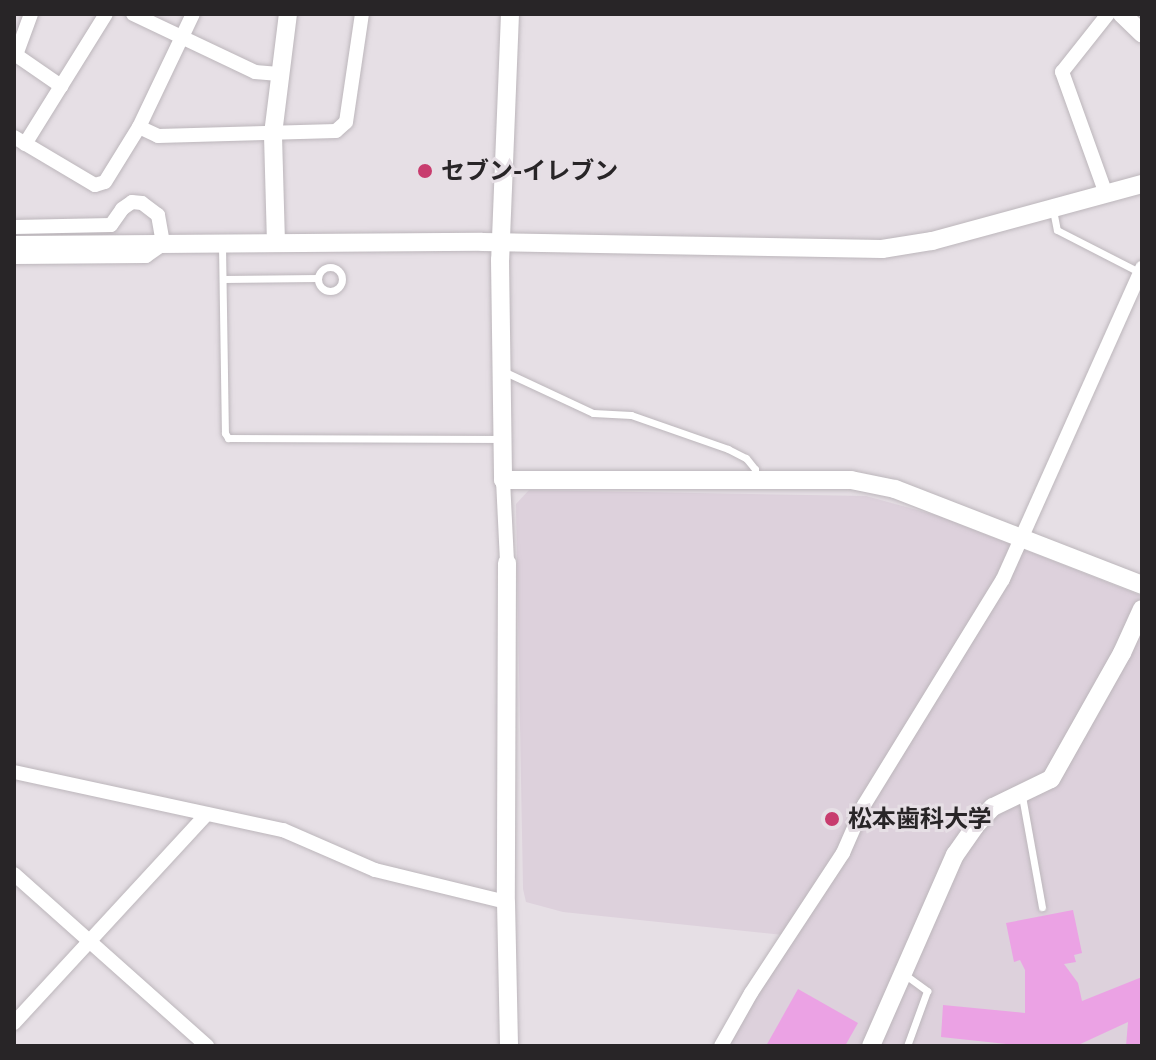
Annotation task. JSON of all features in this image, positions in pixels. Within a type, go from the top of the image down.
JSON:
[{"type":"street","points":[[31,14],[16,55],[61,86]]},
{"type":"street","points":[[106,14],[61,86],[20,140],[95,185],[105,182],[139,127],[193,14]]},
{"type":"street","points":[[133,14],[255,72],[279,74]]},
{"type":"street","points":[[276,243],[273,134],[288,14]]},
{"type":"street","points":[[139,127],[158,136],[336,131],[346,122],[362,14]]},
{"type":"street","points":[[509,1046],[506,902],[507,563],[500,369],[510,14]]},
{"type":"street","points":[[1106,194],[1062,72],[1108,14]]},
{"type":"street","points":[[14,245],[502,242],[882,249],[932,241],[1142,184]]},
{"type":"street","points":[[14,227],[111,225],[122,209],[132,202],[142,203],[158,215],[163,244]]},
{"type":"street","points":[[14,257],[146,256],[163,244]]},
{"type":"street","points":[[721,1046],[751,993],[843,853],[864,805],[1003,579],[1141,270]]},
{"type":"street","points":[[503,480],[851,480],[895,489],[1142,585]]},
{"type":"street","points":[[871,1046],[962,845],[993,807],[1022,796],[1051,779],[1122,653],[1142,609]]},
{"type":"street","points":[[14,772],[283,830],[375,870],[506,902]]},
{"type":"street","points":[[14,1023],[207,814]]},
{"type":"street","points":[[14,874],[207,1046]]},
{"type":"lane","points":[[1052,209],[1057,230],[1141,270]]},
{"type":"lane","points":[[222,243],[225,433],[228,438],[502,439]]},
{"type":"lane","points":[[223,279],[318,278]]},
{"type":"lane","points":[[500,369],[593,413],[631,415],[728,449],[746,458],[755,469],[756,480]]},
{"type":"lane","points":[[1022,796],[1042,907]]},
{"type":"lane","points":[[904,974],[927,991],[907,1046]]},
{"type":"shaded area","name":"松本歯科大学","points":[[529,490],[866,496],[939,516],[1142,596],[1142,1046],[725,1046],[783,935],[563,912],[526,902],[523,889],[516,504]]},
{"type":"building","points":[[1073,910],[1082,953],[1074,955],[1076,962],[1064,964],[1078,983],[1082,1001],[1142,977],[1142,1046],[1126,1046],[1128,1022],[1076,1046],[1025,1046],[941,1037],[943,1005],[1025,1013],[1025,970],[1020,960],[1014,962],[1006,923]]},
{"type":"building","points":[[798,989],[858,1023],[845,1046],[766,1046]]},
{"type":"place","name":"セブン-イレブン","points":[[425,171]]},
{"type":"place","name":"松本歯科大学","points":[[832,819]]}]
